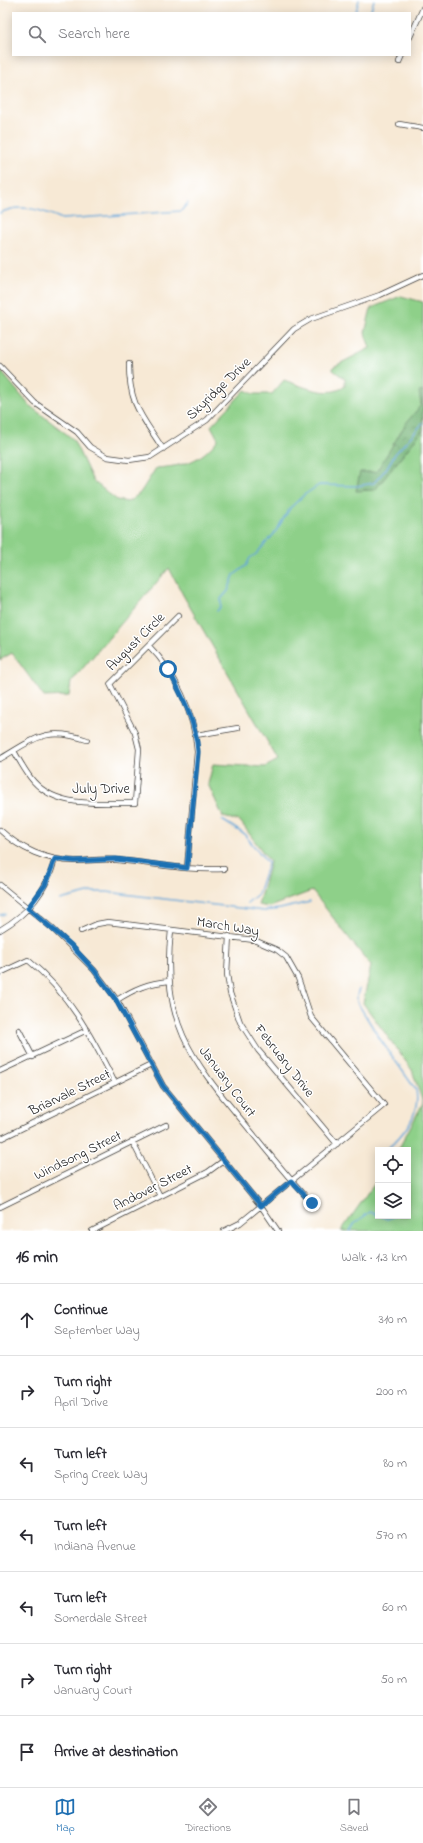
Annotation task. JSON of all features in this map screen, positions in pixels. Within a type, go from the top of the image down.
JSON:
[{"type":"street","points":[[411,35],[423,8]]},
{"type":"street","points":[[399,62],[402,56]]},
{"type":"street","points":[[399,124],[423,128]]},
{"type":"street","name":"Skyridge Drive","points":[[0,366],[35,403],[60,418],[77,432],[90,447],[108,457],[129,460],[150,457],[207,420],[294,329],[311,319],[380,295],[423,275]]},
{"type":"street","points":[[129,364],[129,384],[134,403],[163,448]]},
{"type":"street","name":"August Circle","points":[[110,684],[178,616]]},
{"type":"street","points":[[148,646],[162,659],[168,669],[185,703],[196,735],[198,752],[187,868]]},
{"type":"street","name":"July Drive","points":[[14,751],[31,778],[51,795],[77,802],[135,803],[139,749],[135,733],[110,684]]},
{"type":"street","points":[[196,735],[238,728]]},
{"type":"street","points":[[0,759],[29,741],[42,736],[56,733],[69,734],[87,740]]},
{"type":"street","points":[[0,830],[21,846],[36,854],[55,859],[75,861],[116,859],[187,868],[224,869]]},
{"type":"street","points":[[0,930],[18,919],[28,908],[45,885],[55,859]]},
{"type":"street","points":[[0,885],[84,957],[116,1000],[150,1066],[172,1098],[223,1162],[261,1206],[278,1231]]},
{"type":"street","name":"March Way","points":[[81,931],[97,924],[108,922],[229,936],[254,940],[265,944],[286,958],[298,978],[310,1017],[384,1105],[337,1144]]},
{"type":"street","name":"January Court","points":[[171,930],[169,981],[172,1001],[183,1038],[199,1068],[291,1181],[312,1203]]},
{"type":"street","name":"February Drive","points":[[229,936],[227,974],[230,992],[240,1022],[258,1050],[337,1144]]},
{"type":"street","points":[[0,973],[28,960],[43,972],[62,993],[87,1030],[115,1083]]},
{"type":"street","points":[[116,1000],[135,988],[153,983],[169,981]]},
{"type":"street","points":[[19,1030],[33,1057]]},
{"type":"street","points":[[0,1071],[33,1057],[87,1030]]},
{"type":"street","name":"Briarvale Street","points":[[0,1139],[150,1066]]},
{"type":"street","name":"Windsong Street","points":[[0,1207],[166,1125]]},
{"type":"street","points":[[132,1141],[160,1196]]},
{"type":"street","points":[[224,1231],[240,1223],[337,1144]]},
{"type":"street","name":"Andover Street","points":[[92,1231],[101,1229],[160,1196],[208,1172],[223,1162]]},
{"type":"green space","points":[[401,296],[423,302],[423,1103],[412,1070],[363,1003],[371,966],[312,891],[269,907],[258,905],[270,862],[240,821],[223,817],[208,784],[213,764],[265,767],[278,760],[169,568],[71,682],[69,696],[44,697],[12,653],[0,660],[0,370],[29,405],[73,439],[93,481],[117,500],[128,502],[140,493],[156,468],[175,466],[191,461],[198,458],[212,447],[218,439],[211,426],[245,390],[254,394],[272,394],[284,380],[307,388],[323,391],[339,390],[345,386],[345,379],[333,370],[333,367],[370,348],[365,333],[371,308]]},
{"type":"green space","points":[[423,391],[423,430],[375,490],[356,491],[360,472],[376,472],[407,422],[421,405],[419,392]]},
{"type":"green space","points":[[423,1103],[423,1231],[341,1231],[375,1183],[375,1219],[411,1219],[411,1147],[400,1147]]},
{"type":"waterway","points":[[356,11],[359,0]]},
{"type":"waterway","points":[[370,12],[374,0]]},
{"type":"waterway","points":[[0,213],[16,208],[24,208],[47,213],[62,219],[181,211],[188,203]]},
{"type":"waterway","points":[[217,611],[221,606],[221,599],[228,591],[234,575],[246,566],[250,558],[256,554],[274,534],[290,508],[304,495],[319,485],[357,486],[374,483],[386,469],[395,454],[423,423]]},
{"type":"waterway","points":[[222,820],[244,834],[268,863],[258,894],[247,903]]},
{"type":"waterway","points":[[60,900],[92,892],[107,892],[264,911],[310,902]]},
{"type":"waterway","points":[[0,915],[5,914]]},
{"type":"waterway","points":[[359,989],[357,1002],[380,1039],[416,1090],[416,1108],[413,1116],[399,1138],[389,1147]]},
{"type":"waterway","points":[[350,1231],[355,1223],[370,1212],[375,1214]]},
{"type":"route","points":[[168,669],[193,722],[198,752],[187,868],[116,859],[75,861],[55,859],[45,885],[28,908],[84,957],[116,1000],[150,1066],[163,1086],[223,1162],[261,1206],[291,1181],[312,1203]]}]
